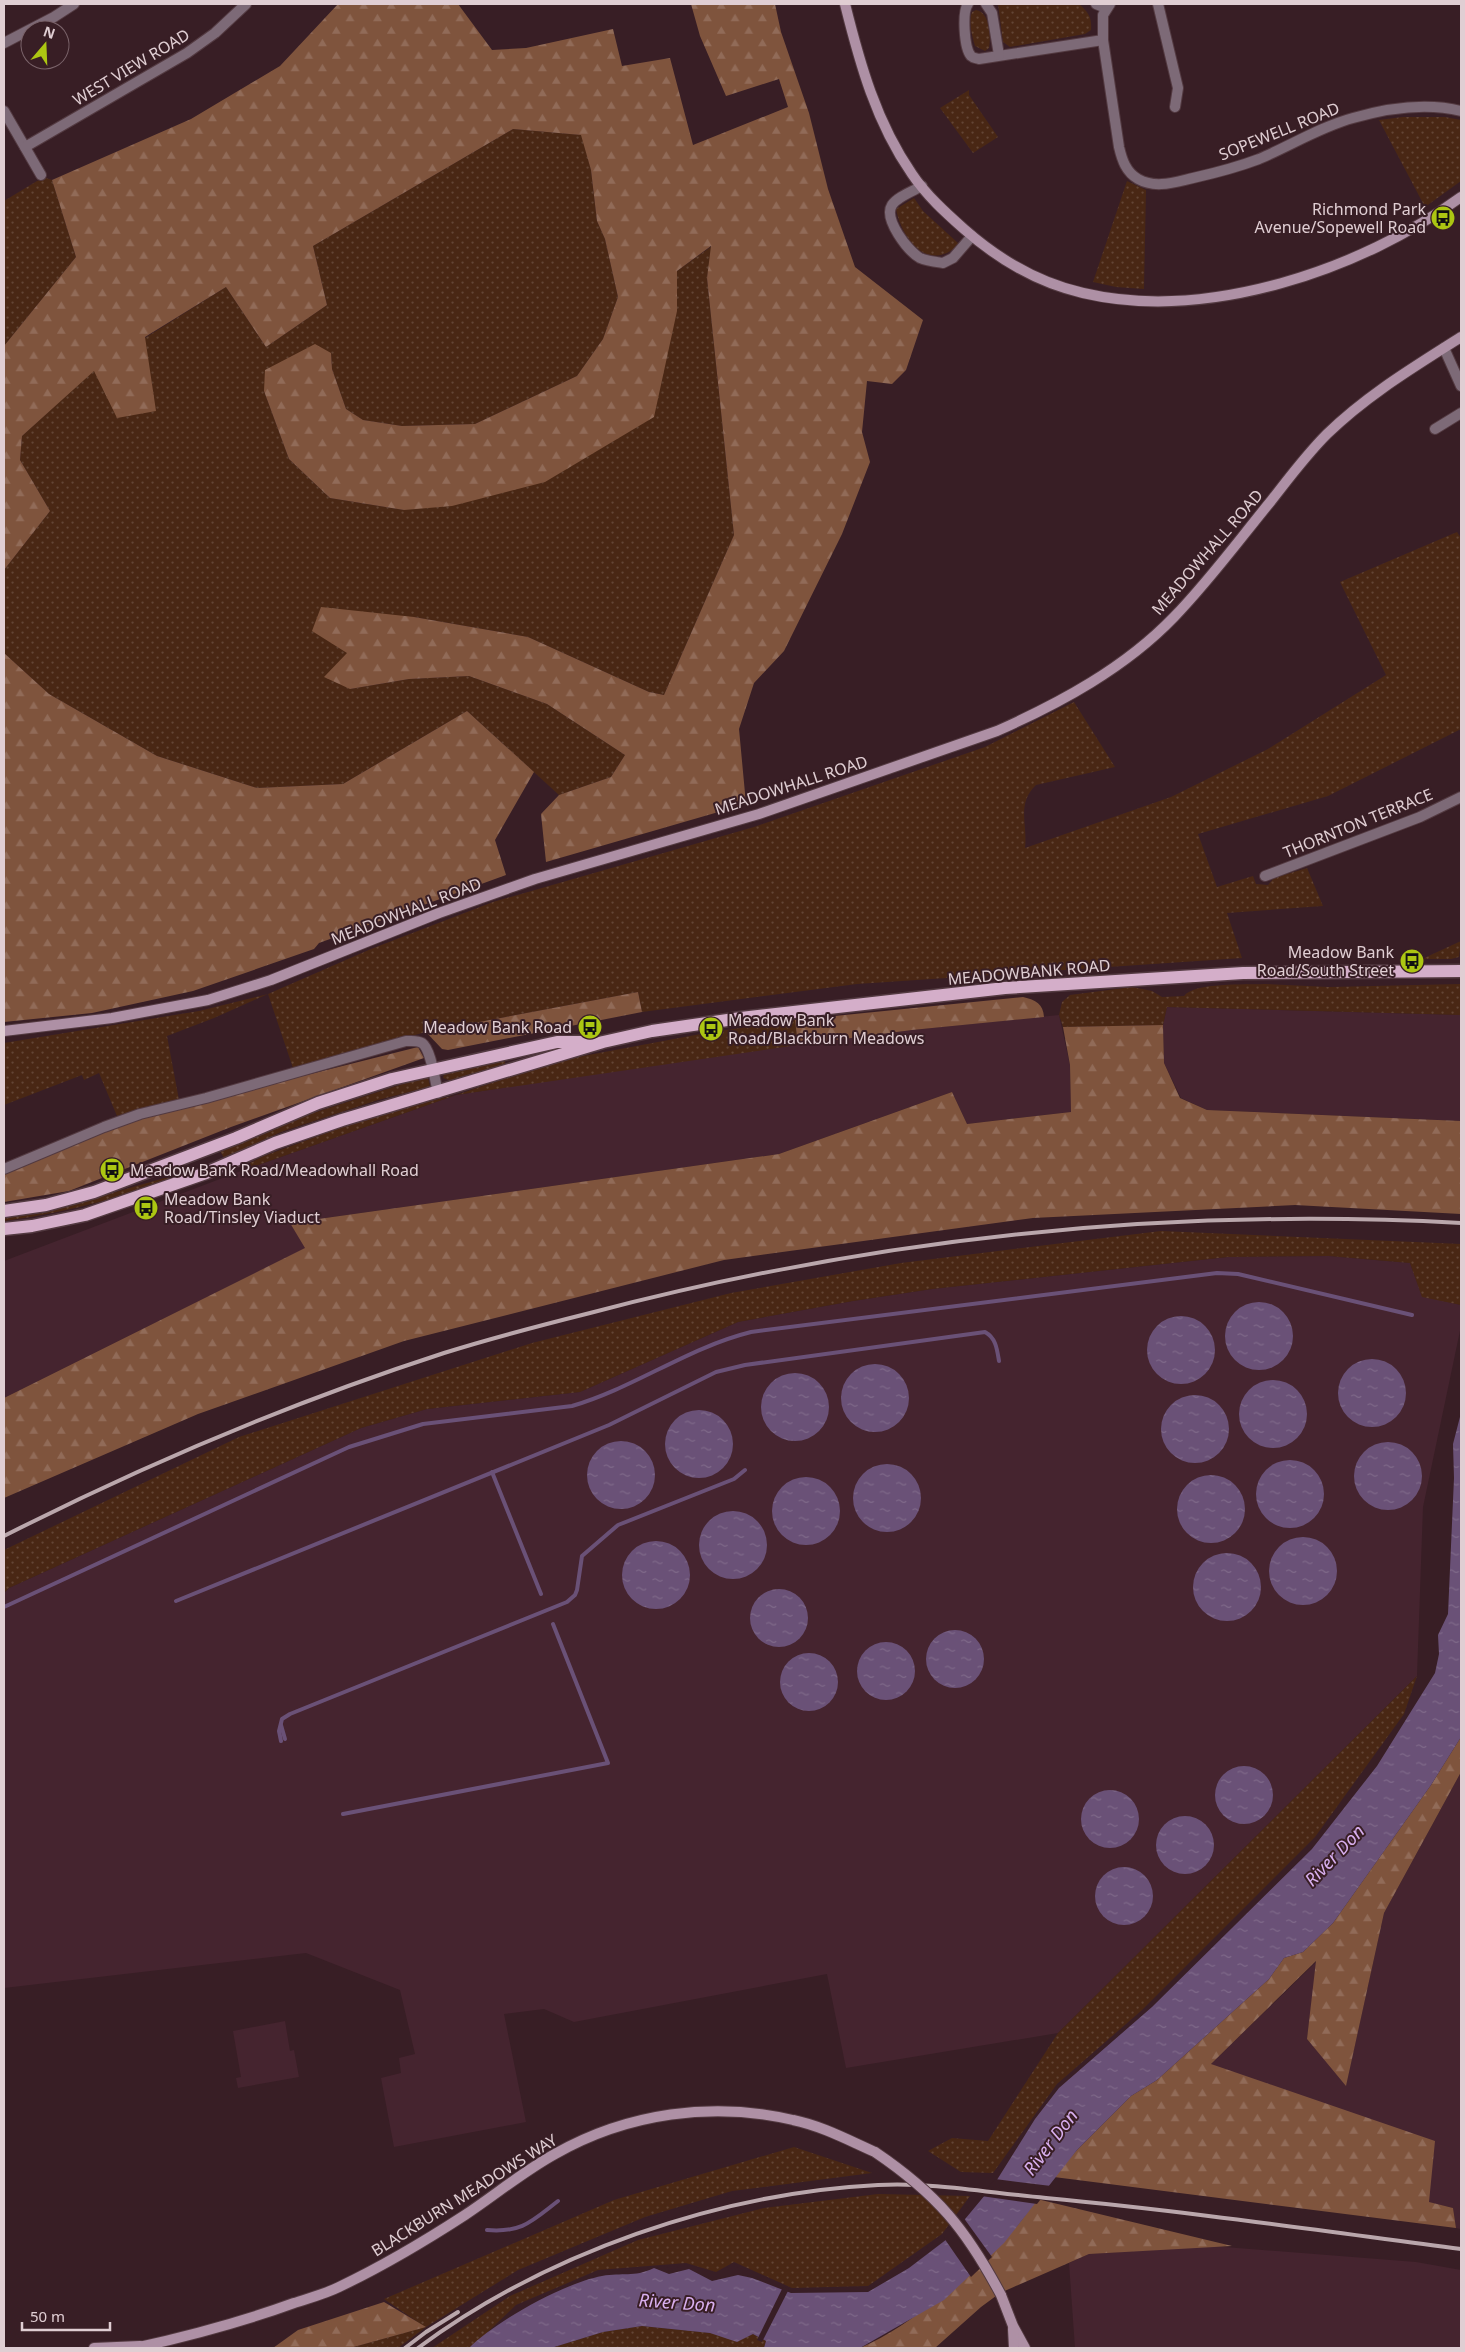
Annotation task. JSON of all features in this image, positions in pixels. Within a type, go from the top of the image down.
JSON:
[{"type":"main road","name":"MEADOWBANK ROAD","points":[[603,1042],[741,1018],[1005,988],[1243,973],[1461,972]]},
{"type":"main road","points":[[4,1211],[46,1205],[94,1192],[198,1152],[318,1102],[392,1079],[557,1042],[603,1042]]},
{"type":"main road","points":[[4,1228],[32,1226],[85,1215],[206,1173],[275,1143],[342,1120],[438,1093],[603,1042]]},
{"type":"main road","points":[[198,1152],[206,1173]]},
{"type":"street","points":[[4,43],[54,17],[74,4]]},
{"type":"street","name":"WEST VIEW ROAD","points":[[25,147],[187,53],[215,33],[246,4]]},
{"type":"street","points":[[845,4],[863,74],[872,98],[894,146],[922,186],[972,236],[1002,258],[1059,286],[1083,293],[1140,302],[1195,299],[1254,290],[1334,266],[1412,227],[1461,197]]},
{"type":"street","points":[[968,4],[964,9],[963,17],[968,50],[972,57],[979,59],[1103,40]]},
{"type":"street","points":[[986,4],[992,13],[999,55]]},
{"type":"street","points":[[1158,4],[1178,88],[1175,107]]},
{"type":"street","name":"SOPEWELL ROAD","points":[[1104,5],[1103,40],[1122,158],[1129,172],[1138,179],[1164,185],[1218,172],[1258,160],[1322,129],[1353,118],[1386,110],[1424,106],[1461,111]]},
{"type":"street","points":[[4,111],[41,175]]},
{"type":"street","points":[[922,186],[894,203],[890,211],[896,230],[911,251],[922,258],[943,263],[953,258],[972,236]]},
{"type":"street","name":"MEADOWHALL ROAD","points":[[4,1031],[112,1018],[208,1000],[270,980],[439,913],[528,882],[759,814],[987,734],[1028,717],[1098,677],[1148,640],[1196,593],[1301,462],[1325,436],[1371,396],[1461,337]]},
{"type":"street","points":[[1444,348],[1461,386]]},
{"type":"street","points":[[1435,429],[1461,413]]},
{"type":"street","name":"THORNTON TERRACE","points":[[1265,876],[1420,816],[1461,797]]},
{"type":"street","points":[[4,1169],[140,1114],[206,1098],[406,1041],[416,1041],[423,1044],[428,1051],[438,1093]]},
{"type":"street","name":"BLACKBURN MEADOWS WAY","points":[[94,2348],[139,2347],[259,2316],[338,2288],[410,2249],[555,2154],[606,2130],[659,2116],[706,2110],[753,2112],[794,2120],[835,2133],[875,2152],[903,2171],[930,2194],[952,2218],[970,2242],[1000,2295],[1012,2326],[1025,2348]]},
{"type":"street","name":"BLACKBURN MEADOWS WAY","points":[[1012,2326],[1014,2348]]},
{"type":"street","name":"BLACKBURN MEADOWS WAY","points":[[1012,2326],[1032,2348]]},
{"type":"shaded area","points":[[998,4],[1079,4],[1089,15],[1091,30],[1085,34],[1010,47],[1003,42]]},
{"type":"shaded area","points":[[976,10],[981,12],[987,20],[990,38],[989,48],[985,51],[975,46],[970,24],[972,12]]},
{"type":"shaded area","points":[[969,90],[969,95],[998,137],[973,153],[940,108]]},
{"type":"shaded area","points":[[1403,117],[1445,117],[1461,120],[1461,181],[1425,207],[1379,120]]},
{"type":"shaded area","points":[[513,129],[582,135],[591,170],[597,221],[605,239],[618,297],[603,339],[577,376],[475,424],[402,426],[363,420],[346,409],[332,369],[331,353],[264,391],[289,459],[330,498],[404,510],[677,311],[677,271],[712,246],[707,278],[734,535],[664,695],[649,692],[528,637],[414,617],[348,653],[350,689],[409,679],[469,676],[547,704],[625,755],[611,777],[559,795],[467,711],[343,784],[257,788],[157,756],[49,694],[4,653],[4,570],[50,511],[20,460],[22,436],[94,370],[226,287],[266,347],[327,305],[313,246]]},
{"type":"shaded area","points":[[46,178],[52,180],[76,257],[4,346],[4,201],[37,181]]},
{"type":"shaded area","points":[[1127,181],[1146,190],[1144,289],[1116,287],[1093,282]]},
{"type":"shaded area","points":[[914,198],[923,211],[959,244],[948,252],[937,256],[927,254],[911,242],[899,221],[896,209]]},
{"type":"shaded area","points":[[1457,532],[1461,538],[1461,729],[1328,796],[1198,834],[1217,887],[1253,876],[1256,884],[1268,885],[1274,878],[1307,868],[1323,906],[1227,913],[1242,958],[857,984],[642,1012],[638,992],[426,1032],[293,1068],[268,994],[371,949],[493,902],[754,827],[985,747],[1074,702],[1115,767],[1036,785],[1026,800],[1024,815],[1025,848],[1171,797],[1268,749],[1386,675],[1340,582]]},
{"type":"shaded area","points":[[1461,941],[1459,957],[1451,959],[1422,959]]},
{"type":"shaded area","points":[[1264,984],[1329,987],[1461,984],[1461,1015],[1167,1007],[1163,1025],[1063,1027],[1059,1015],[1062,1002],[1070,995],[1132,987],[1152,991],[1162,997],[1184,996],[1198,988],[1209,986]]},
{"type":"shaded area","points":[[268,994],[167,1036],[179,1100],[117,1116],[99,1073],[84,1080],[82,1075],[4,1105],[4,1043],[199,1011]]},
{"type":"shaded area","points":[[1167,1007],[1461,1015],[1461,1121],[1207,1110],[1181,1098],[1164,1063],[1163,1025]]},
{"type":"shaded area","points":[[1059,1015],[1070,1065],[1071,1112],[967,1124],[952,1092],[779,1154],[290,1223],[306,1248],[4,1398],[4,1261],[241,1171],[456,1095],[739,1052],[912,1030]]},
{"type":"shaded area","points":[[795,1020],[798,1045],[456,1095],[533,1069],[583,1056],[706,1033]]},
{"type":"shaded area","points":[[505,1059],[505,1064],[451,1081],[443,1078],[444,1074],[450,1071]]},
{"type":"shaded area","points":[[424,1077],[428,1078],[430,1086],[378,1100],[281,1132],[224,1158],[220,1151],[304,1116]]},
{"type":"shaded area","points":[[456,1095],[241,1171],[246,1165],[264,1156],[345,1126],[401,1108]]},
{"type":"shaded area","points":[[195,1167],[195,1170],[171,1179],[101,1202],[53,1213],[4,1221],[4,1217],[77,1203],[168,1177]]},
{"type":"shaded area","points":[[1161,1231],[1461,1244],[1461,1305],[1422,1297],[1410,1263],[1329,1256],[1228,1257],[932,1289],[738,1322],[580,1392],[427,1409],[361,1428],[9,1588],[4,1593],[4,1550],[239,1437],[532,1343],[731,1293],[901,1263]]},
{"type":"shaded area","points":[[1329,1256],[1410,1263],[1422,1296],[1461,1305],[1461,1326],[1423,1507],[1417,1676],[1058,2033],[846,2068],[827,1974],[574,2022],[544,2009],[504,2014],[526,2122],[394,2147],[381,2078],[401,2073],[399,2058],[415,2054],[400,1990],[306,1953],[4,1988],[4,1593],[9,1588],[361,1428],[427,1409],[580,1392],[738,1322],[932,1289],[1228,1257]]},
{"type":"shaded area","points":[[1417,1676],[1404,1714],[1315,1837],[1141,2011],[1057,2084],[993,2173],[961,2172],[928,2151],[952,2138],[988,2141],[1058,2033]]},
{"type":"shaded area","points":[[1461,1772],[1461,2229],[1456,2228],[1453,2208],[1423,2201],[1211,2064],[1317,1961],[1307,2039],[1346,2085],[1384,1913]]},
{"type":"shaded area","points":[[285,2021],[290,2051],[294,2050],[299,2077],[238,2088],[236,2078],[241,2077],[233,2031]]},
{"type":"shaded area","points":[[794,2147],[872,2173],[732,2191],[645,2217],[518,2270],[426,2327],[398,2348],[350,2348],[425,2327],[384,2299],[614,2200]]},
{"type":"shaded area","points":[[878,2194],[970,2196],[942,2234],[868,2286],[792,2288],[734,2262],[716,2272],[686,2263],[598,2270],[516,2305],[471,2348],[432,2348],[510,2296],[638,2240],[764,2208]]},
{"type":"shaded area","points":[[1212,2246],[1416,2262],[1461,2270],[1461,2348],[1075,2348],[1069,2263],[1089,2254]]},
{"type":"shaded area","points":[[642,2326],[710,2333],[737,2341],[753,2334],[766,2341],[764,2348],[551,2348],[603,2332]]},
{"type":"green space","points":[[338,4],[458,4],[492,50],[526,48],[613,29],[622,66],[670,58],[693,145],[788,107],[779,79],[726,96],[700,36],[691,4],[775,4],[781,32],[809,113],[828,189],[855,267],[923,320],[906,370],[892,384],[867,381],[862,432],[870,462],[842,534],[784,651],[754,683],[739,729],[746,804],[546,862],[541,814],[559,795],[611,777],[625,755],[547,704],[469,676],[409,679],[350,689],[324,677],[347,653],[312,631],[321,607],[414,617],[528,637],[649,692],[664,695],[734,535],[707,278],[711,246],[677,271],[677,311],[654,417],[545,482],[452,506],[404,510],[330,498],[289,459],[264,391],[265,370],[315,344],[331,353],[332,369],[346,409],[363,420],[402,426],[475,424],[577,376],[603,339],[618,297],[605,239],[597,221],[591,170],[581,135],[513,129],[313,246],[327,305],[266,347],[226,287],[145,337],[156,411],[117,418],[94,371],[22,436],[20,460],[50,511],[4,570],[4,346],[76,257],[52,180],[191,119],[280,66]]},
{"type":"green space","points":[[4,653],[49,694],[157,756],[257,788],[343,784],[467,711],[534,772],[495,840],[506,875],[319,943],[314,949],[193,991],[92,1013],[4,1022]]},
{"type":"green space","points":[[638,992],[642,1012],[448,1050],[442,1049],[426,1032]]},
{"type":"green space","points":[[1023,997],[1038,1003],[1044,1017],[912,1030],[798,1045],[795,1020]]},
{"type":"green space","points":[[1163,1025],[1164,1063],[1180,1098],[1207,1110],[1461,1121],[1461,1214],[1295,1205],[1033,1218],[724,1260],[404,1341],[198,1414],[4,1498],[4,1398],[305,1248],[290,1223],[779,1154],[952,1092],[967,1124],[1071,1112],[1070,1065],[1063,1027]]},
{"type":"green space","points":[[418,1047],[424,1058],[231,1127],[69,1191],[4,1202],[4,1172],[120,1124]]},
{"type":"green space","points":[[1461,1737],[1461,1772],[1384,1913],[1346,2086],[1307,2039],[1316,1961],[1211,2064],[1435,2141],[1429,2202],[1453,2208],[1456,2228],[1054,2177],[1077,2150],[1131,2096],[1157,2080],[1269,1979],[1284,1958],[1303,1952],[1333,1923],[1431,1785]]},
{"type":"green space","points":[[1037,2199],[1232,2246],[1089,2254],[1000,2293],[981,2307],[935,2348],[860,2348],[910,2320],[966,2277],[1004,2241]]},
{"type":"green space","points":[[384,2302],[426,2327],[350,2348],[273,2348],[298,2330]]},
{"type":"water","points":[[1259,1302],[1272,1305],[1283,1312],[1290,1323],[1293,1336],[1290,1349],[1283,1360],[1272,1367],[1259,1370],[1246,1367],[1235,1360],[1228,1349],[1225,1336],[1228,1323],[1235,1312],[1246,1305]]},
{"type":"water","points":[[1181,1316],[1194,1319],[1205,1326],[1212,1337],[1215,1350],[1212,1363],[1205,1374],[1194,1381],[1181,1384],[1168,1381],[1157,1374],[1150,1363],[1147,1350],[1150,1337],[1157,1326],[1168,1319]]},
{"type":"water","points":[[1372,1359],[1385,1362],[1396,1369],[1403,1380],[1406,1393],[1403,1406],[1396,1417],[1385,1424],[1372,1427],[1359,1424],[1348,1417],[1341,1406],[1338,1393],[1341,1380],[1348,1369],[1359,1362]]},
{"type":"water","points":[[875,1364],[888,1367],[899,1374],[906,1385],[909,1398],[906,1411],[899,1422],[888,1429],[875,1432],[862,1429],[851,1422],[844,1411],[841,1398],[844,1385],[851,1374],[862,1367]]},
{"type":"water","points":[[795,1373],[808,1376],[819,1383],[826,1394],[829,1407],[826,1420],[819,1431],[808,1438],[795,1441],[782,1438],[771,1431],[764,1420],[761,1407],[764,1394],[771,1383],[782,1376]]},
{"type":"water","points":[[1273,1380],[1286,1383],[1297,1390],[1304,1401],[1307,1414],[1304,1427],[1297,1438],[1286,1445],[1273,1448],[1260,1445],[1249,1438],[1242,1427],[1239,1414],[1242,1401],[1249,1390],[1260,1383]]},
{"type":"water","points":[[1195,1395],[1208,1398],[1219,1405],[1226,1416],[1229,1429],[1226,1442],[1219,1453],[1208,1460],[1195,1463],[1182,1460],[1171,1453],[1164,1442],[1161,1429],[1164,1416],[1171,1405],[1182,1398]]},
{"type":"water","points":[[699,1410],[712,1413],[723,1420],[730,1431],[733,1444],[730,1457],[723,1468],[712,1475],[699,1478],[686,1475],[675,1468],[668,1457],[665,1444],[668,1431],[675,1420],[686,1413]]},
{"type":"water","name":"River Don","points":[[1461,1413],[1461,1737],[1431,1785],[1333,1923],[1303,1952],[1284,1958],[1269,1979],[1157,2080],[1131,2096],[1077,2150],[1004,2243],[944,2300],[860,2348],[764,2348],[766,2341],[753,2334],[737,2342],[710,2333],[642,2326],[603,2332],[551,2348],[469,2348],[496,2326],[531,2304],[569,2286],[602,2276],[634,2274],[654,2268],[669,2274],[689,2269],[712,2281],[738,2275],[752,2278],[791,2293],[868,2292],[909,2268],[951,2236],[995,2183],[1035,2119],[1059,2088],[1152,2007],[1312,1849],[1377,1766],[1435,1673],[1439,1654],[1438,1635],[1448,1614],[1454,1478],[1453,1444]]},
{"type":"water","points":[[621,1441],[634,1444],[645,1451],[652,1462],[655,1475],[652,1488],[645,1499],[634,1506],[621,1509],[608,1506],[597,1499],[590,1488],[587,1475],[590,1462],[597,1451],[608,1444]]},
{"type":"water","points":[[1388,1442],[1401,1445],[1412,1452],[1419,1463],[1422,1476],[1419,1489],[1412,1500],[1401,1507],[1388,1510],[1375,1507],[1364,1500],[1357,1489],[1354,1476],[1357,1463],[1364,1452],[1375,1445]]},
{"type":"water","points":[[1290,1460],[1303,1463],[1314,1470],[1321,1481],[1324,1494],[1321,1507],[1314,1518],[1303,1525],[1290,1528],[1277,1525],[1266,1518],[1259,1507],[1256,1494],[1259,1481],[1266,1470],[1277,1463]]},
{"type":"water","points":[[887,1464],[900,1467],[911,1474],[918,1485],[921,1498],[918,1511],[911,1522],[900,1529],[887,1532],[874,1529],[863,1522],[856,1511],[853,1498],[856,1485],[863,1474],[874,1467]]},
{"type":"water","points":[[1211,1475],[1224,1478],[1235,1485],[1242,1496],[1245,1509],[1242,1522],[1235,1533],[1224,1540],[1211,1543],[1198,1540],[1187,1533],[1180,1522],[1177,1509],[1180,1496],[1187,1485],[1198,1478]]},
{"type":"water","points":[[806,1477],[819,1480],[830,1487],[837,1498],[840,1511],[837,1524],[830,1535],[819,1542],[806,1545],[793,1542],[782,1535],[775,1524],[772,1511],[775,1498],[782,1487],[793,1480]]},
{"type":"water","points":[[733,1511],[746,1514],[757,1521],[764,1532],[767,1545],[764,1558],[757,1569],[746,1576],[733,1579],[720,1576],[709,1569],[702,1558],[699,1545],[702,1532],[709,1521],[720,1514]]},
{"type":"water","points":[[1303,1537],[1316,1540],[1327,1547],[1334,1558],[1337,1571],[1334,1584],[1327,1595],[1316,1602],[1303,1605],[1290,1602],[1279,1595],[1272,1584],[1269,1571],[1272,1558],[1279,1547],[1290,1540]]},
{"type":"water","points":[[656,1541],[669,1544],[680,1551],[687,1562],[690,1575],[687,1588],[680,1599],[669,1606],[656,1609],[643,1606],[632,1599],[625,1588],[622,1575],[625,1562],[632,1551],[643,1544]]},
{"type":"water","points":[[1227,1553],[1240,1556],[1251,1563],[1258,1574],[1261,1587],[1258,1600],[1251,1611],[1240,1618],[1227,1621],[1214,1618],[1203,1611],[1196,1600],[1193,1587],[1196,1574],[1203,1563],[1214,1556]]},
{"type":"water","points":[[779,1589],[790,1591],[800,1597],[806,1607],[808,1618],[806,1629],[800,1639],[790,1645],[779,1647],[768,1645],[758,1639],[752,1629],[750,1618],[752,1607],[758,1597],[768,1591]]},
{"type":"water","points":[[955,1630],[966,1632],[976,1638],[982,1648],[984,1659],[982,1670],[976,1680],[966,1686],[955,1688],[944,1686],[934,1680],[928,1670],[926,1659],[928,1648],[934,1638],[944,1632]]},
{"type":"water","points":[[880,1642],[892,1642],[907,1650],[915,1665],[915,1677],[907,1692],[892,1700],[880,1700],[865,1692],[857,1677],[857,1665],[865,1650]]},
{"type":"water","points":[[809,1653],[820,1655],[830,1661],[836,1671],[838,1682],[836,1693],[830,1703],[820,1709],[809,1711],[798,1709],[788,1703],[782,1693],[780,1682],[782,1671],[788,1661],[798,1655]]},
{"type":"water","points":[[1238,1766],[1250,1766],[1265,1774],[1273,1789],[1273,1801],[1265,1816],[1250,1824],[1238,1824],[1223,1816],[1215,1801],[1215,1789],[1223,1774]]},
{"type":"water","points":[[1104,1790],[1116,1790],[1131,1798],[1139,1813],[1139,1825],[1131,1840],[1116,1848],[1104,1848],[1089,1840],[1081,1825],[1081,1813],[1089,1798]]},
{"type":"water","points":[[1179,1816],[1191,1816],[1206,1824],[1214,1839],[1214,1851],[1206,1866],[1191,1874],[1179,1874],[1164,1866],[1156,1851],[1156,1839],[1164,1824]]},
{"type":"water","points":[[1118,1867],[1130,1867],[1145,1875],[1153,1890],[1153,1902],[1145,1917],[1130,1925],[1118,1925],[1103,1917],[1095,1902],[1095,1890],[1103,1875]]},
{"type":"pier","points":[[995,2179],[1051,2186],[1037,2204],[981,2196]]},
{"type":"pier","points":[[963,2217],[992,2257],[971,2277],[944,2238]]},
{"type":"pier","points":[[783,2287],[789,2289],[762,2342],[757,2340]]},
{"type":"waterway","points":[[4,1607],[349,1447],[423,1424],[572,1406],[617,1389],[705,1348],[751,1332],[1217,1273],[1238,1274],[1412,1315]]},
{"type":"waterway","points":[[176,1601],[609,1425],[716,1372],[745,1365],[985,1332],[994,1341],[999,1361]]},
{"type":"waterway","points":[[281,1741],[279,1731],[282,1719],[290,1714],[567,1602],[575,1595],[577,1590],[582,1556],[618,1525],[734,1479],[745,1470]]},
{"type":"waterway","points":[[492,1472],[541,1594]]},
{"type":"waterway","points":[[343,1814],[608,1763],[553,1624]]},
{"type":"waterway","points":[[281,1725],[285,1739]]},
{"type":"waterway","points":[[487,2230],[509,2230],[526,2224],[558,2201]]},
{"type":"railway","points":[[4,1536],[57,1509],[166,1459],[332,1392],[444,1353],[499,1337],[697,1287],[805,1265],[913,1247],[1022,1234],[1131,1225],[1241,1220],[1351,1219],[1461,1223]]},
{"type":"railway","points":[[418,2348],[468,2314],[522,2284],[578,2257],[636,2234],[696,2215],[757,2200],[818,2190],[899,2184],[941,2186],[1202,2215],[1461,2249]]},
{"type":"railway","points":[[405,2348],[458,2312]]},
{"type":"place","name":"Richmond Park Avenue/Sopewell Road","points":[[1443,218]]},
{"type":"place","name":"Meadow Bank Road/South Street","points":[[1412,961]]},
{"type":"place","name":"Meadow Bank Road","points":[[590,1027]]},
{"type":"place","name":"Meadow Bank Road/Blackburn Meadows","points":[[711,1029]]},
{"type":"place","name":"Meadow Bank Road/Meadowhall Road","points":[[112,1170]]},
{"type":"place","name":"Meadow Bank Road/Tinsley Viaduct","points":[[146,1208]]}]
